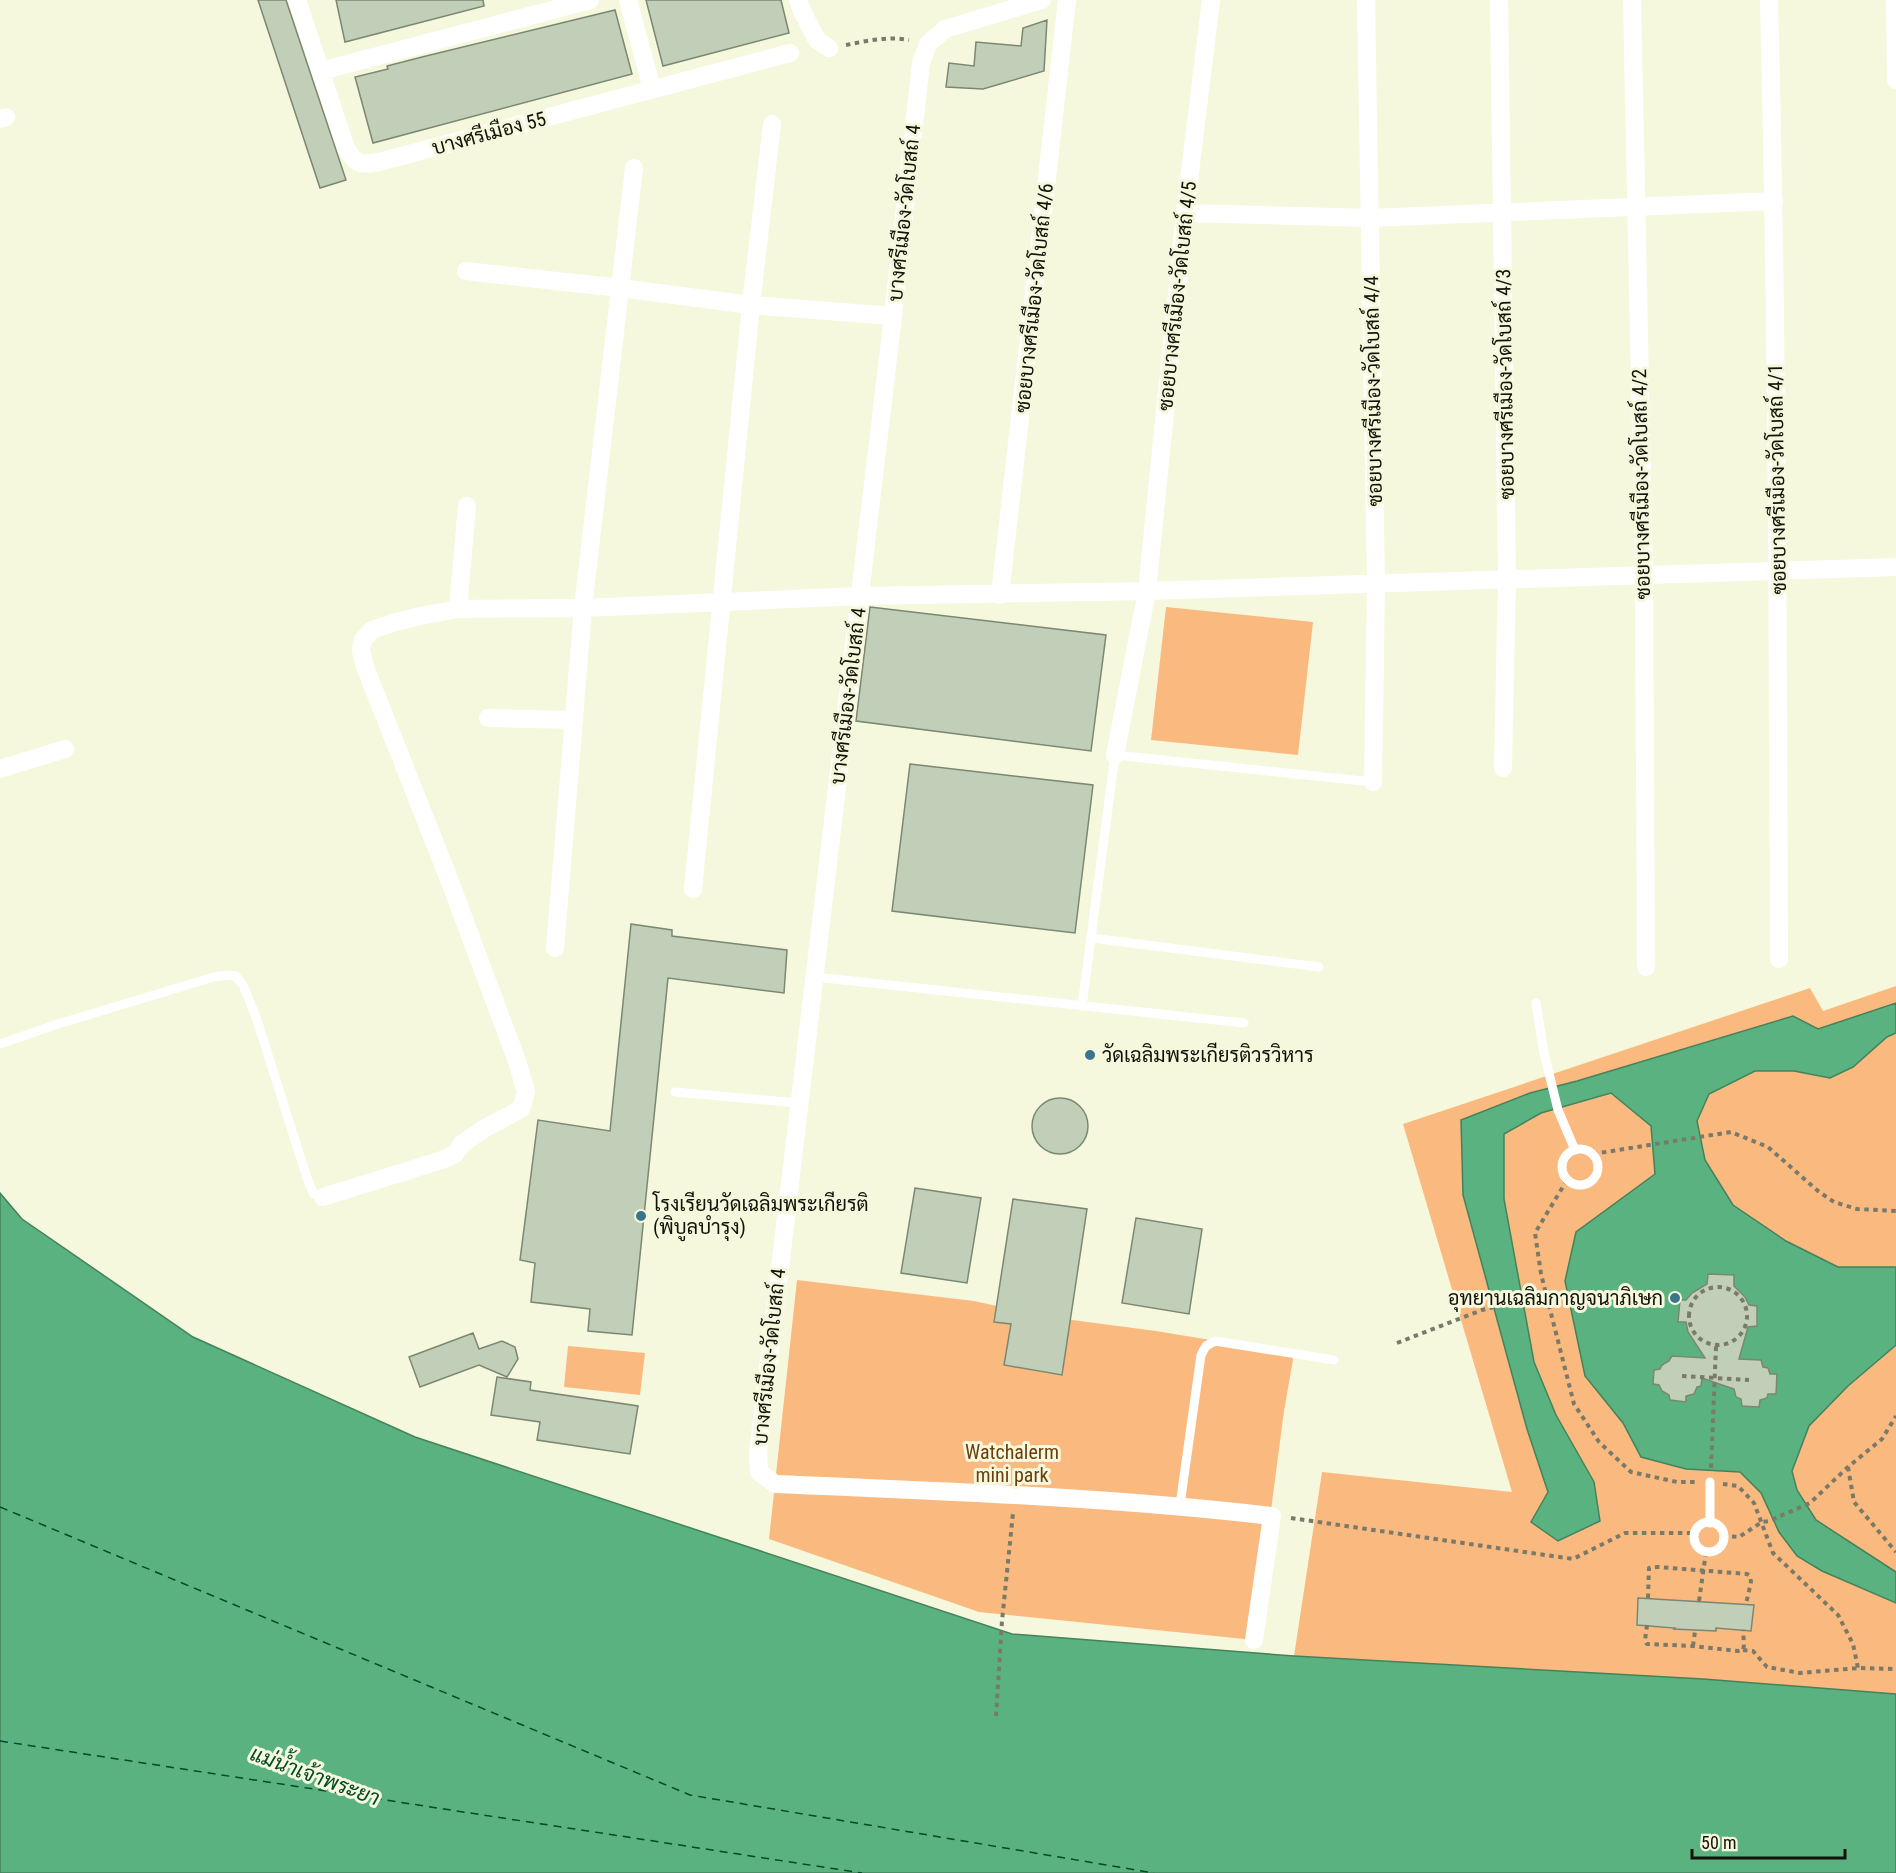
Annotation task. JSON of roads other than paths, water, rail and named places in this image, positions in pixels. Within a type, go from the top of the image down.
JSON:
[{"type":"street","name":"บางศรีเมือง 55","points":[[297,0],[346,148],[353,160],[365,164],[790,53]]},
{"type":"street","points":[[321,71],[590,0]]},
{"type":"street","points":[[628,0],[652,89]]},
{"type":"street","points":[[798,0],[817,40],[829,48]]},
{"type":"street","name":"บางศรีเมือง-วัดโบสถ์ 4","points":[[1042,0],[945,29],[928,44],[921,63],[815,977],[798,1103],[758,1453],[759,1472],[775,1484],[1014,1494],[1180,1505]]},
{"type":"street","name":"ซอยบางศรีเมือง-วัดโบสถ์ 4/6","points":[[1000,595],[1067,0]]},
{"type":"street","name":"ซอยบางศรีเมือง-วัดโบสถ์ 4/5","points":[[1115,755],[1147,591],[1185,213],[1211,0]]},
{"type":"street","name":"ซอยบางศรีเมือง-วัดโบสถ์ 4/4","points":[[1366,0],[1376,584],[1373,782]]},
{"type":"street","name":"ซอยบางศรีเมือง-วัดโบสถ์ 4/3","points":[[1499,0],[1508,579],[1503,768]]},
{"type":"street","name":"ซอยบางศรีเมือง-วัดโบสถ์ 4/2","points":[[1632,0],[1644,576],[1646,968]]},
{"type":"street","name":"ซอยบางศรีเมือง-วัดโบสถ์ 4/1","points":[[1769,0],[1774,201],[1778,570],[1779,959]]},
{"type":"street","points":[[1895,0],[1896,80]]},
{"type":"street","points":[[693,889],[751,305],[772,124]]},
{"type":"street","points":[[555,948],[583,608],[634,168]]},
{"type":"street","points":[[1185,213],[1370,218],[1774,201]]},
{"type":"street","points":[[466,271],[751,305],[893,316]]},
{"type":"street","points":[[458,609],[467,506]]},
{"type":"street","points":[[323,1197],[455,1154],[462,1144],[484,1128],[521,1109],[526,1092],[517,1061],[449,879],[365,667],[361,650],[363,640],[372,630],[410,618],[458,609],[583,608],[860,596],[1147,591],[1896,567]]},
{"type":"street","points":[[488,718],[574,720]]},
{"type":"street","points":[[0,769],[65,749]]},
{"type":"street","points":[[1180,1505],[1272,1516],[1254,1640]]},
{"type":"lane","points":[[1082,1006],[1115,755],[1373,782]]},
{"type":"lane","points":[[1092,938],[1319,967]]},
{"type":"lane","points":[[0,1044],[214,976],[236,976],[243,985],[255,1017],[308,1181],[315,1194],[323,1197]]},
{"type":"lane","points":[[815,977],[1244,1023]]},
{"type":"lane","points":[[1536,1003],[1544,1053],[1558,1110],[1575,1150]]},
{"type":"lane","points":[[675,1092],[798,1103]]},
{"type":"lane","points":[[1575,1150],[1588,1151],[1593,1154],[1599,1167],[1594,1179],[1583,1185],[1567,1180],[1562,1168],[1566,1156],[1575,1150]]},
{"type":"lane","points":[[1180,1505],[1201,1355],[1206,1346],[1215,1341],[1334,1360]]},
{"type":"lane","points":[[1710,1482],[1710,1523]]},
{"type":"lane","points":[[1710,1523],[1719,1527],[1724,1536],[1716,1551],[1706,1552],[1695,1544],[1694,1533],[1701,1525],[1710,1523]]},
{"type":"water","points":[[1896,1003],[1896,1033],[1887,1037],[1853,1067],[1830,1078],[1794,1071],[1755,1071],[1709,1094],[1697,1121],[1705,1160],[1733,1205],[1786,1241],[1838,1267],[1896,1267],[1896,1345],[1848,1386],[1809,1426],[1792,1471],[1797,1490],[1816,1520],[1896,1572],[1896,1603],[1822,1571],[1797,1556],[1779,1532],[1761,1493],[1740,1472],[1686,1469],[1641,1457],[1623,1423],[1585,1376],[1565,1281],[1576,1232],[1655,1174],[1651,1126],[1611,1093],[1541,1113],[1504,1134],[1504,1199],[1534,1362],[1556,1415],[1594,1482],[1600,1521],[1558,1541],[1531,1522],[1548,1492],[1527,1429],[1463,1195],[1461,1120],[1530,1093],[1793,1016],[1818,1029]]},
{"type":"water","name":"แม่น้ำเจ้าพระยา","points":[[0,1193],[22,1219],[193,1337],[415,1437],[1012,1634],[1294,1656],[1703,1679],[1896,1694],[1896,1873],[0,1873]]},
{"type":"place","name":"วัดเฉลิมพระเกียรติวรวิหาร","points":[[1090,1055]]},
{"type":"place","name":"โรงเรียนวัดเฉลิมพระเกียรติ (พิบูลบำรุง)","points":[[641,1216]]},
{"type":"place","name":"อุทยานเฉลิมกาญจนาภิเษก","points":[[1675,1298]]},
{"type":"park label","name":"Watchalerm mini park","points":[[1012,1464]]}]
